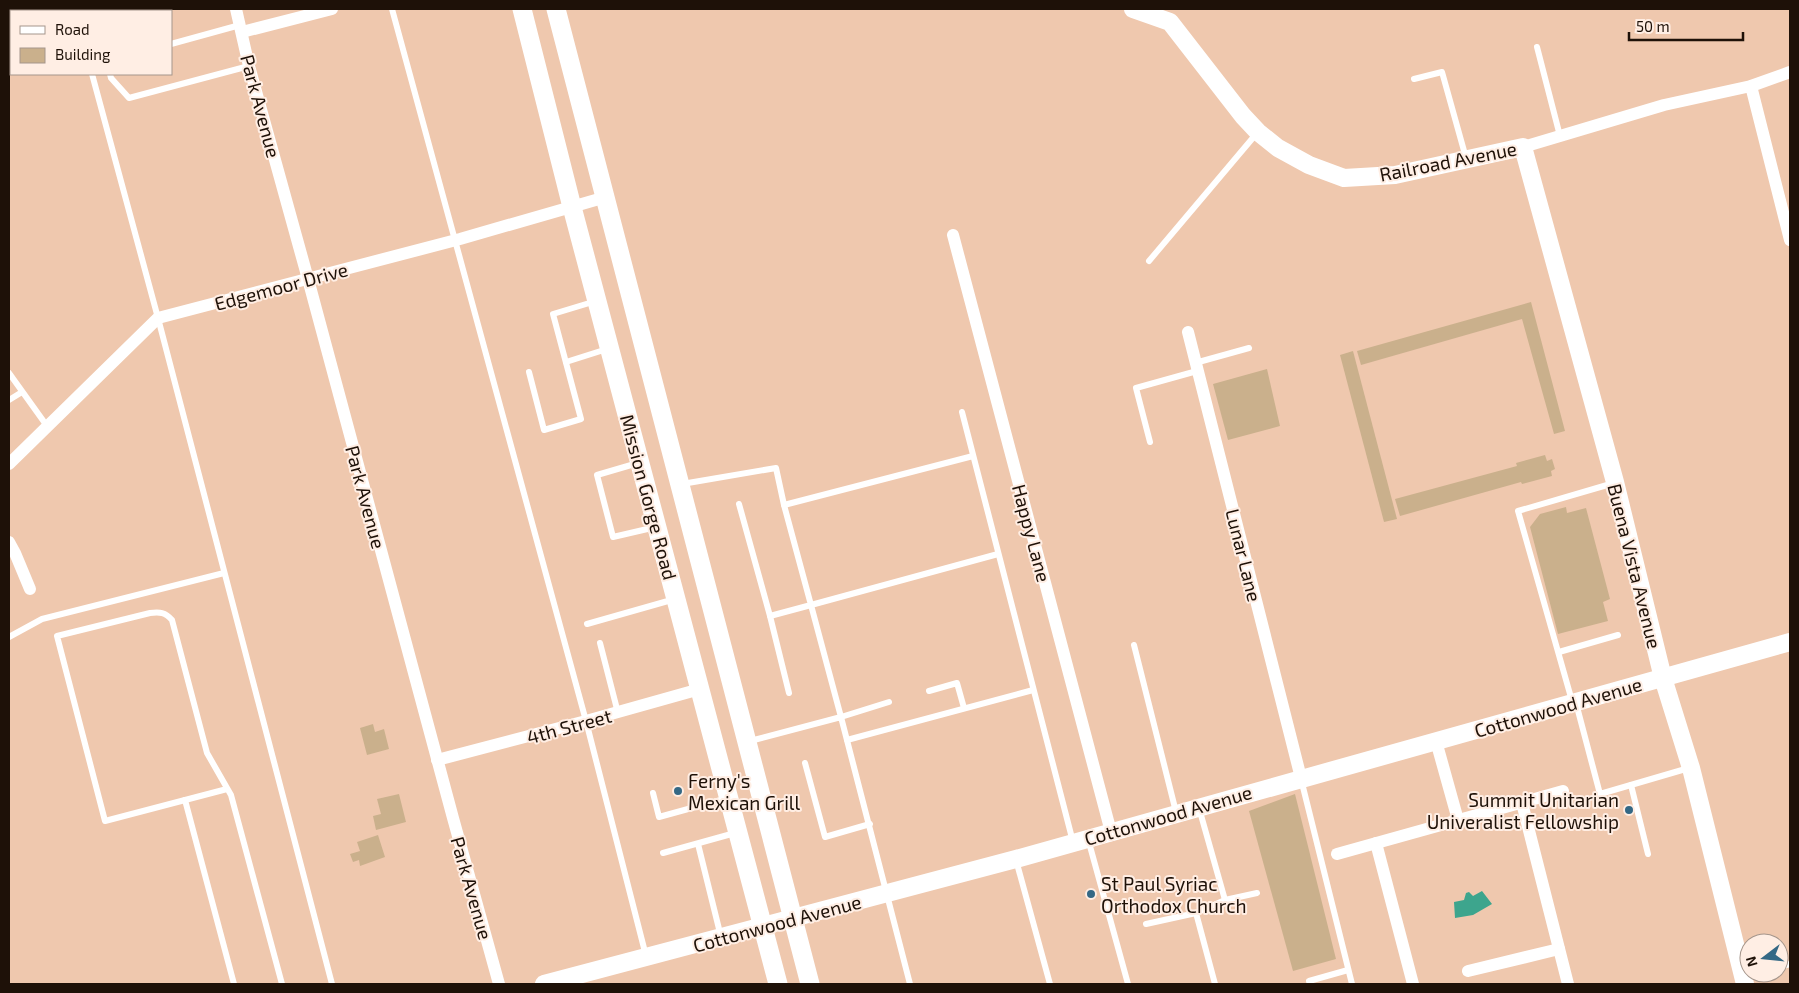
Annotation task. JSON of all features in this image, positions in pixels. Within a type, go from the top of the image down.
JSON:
[{"type":"main road","name":"Mission Gorge Road","points":[[522,9],[572,206],[778,984]]},
{"type":"main road","name":"Mission Gorge Road","points":[[556,9],[810,984]]},
{"type":"street","name":"Park Avenue","points":[[236,9],[437,760],[500,984]]},
{"type":"street","points":[[241,28],[332,9]]},
{"type":"street","name":"Railroad Avenue","points":[[1133,9],[1170,22],[1243,116],[1258,132],[1278,148],[1309,165],[1344,178],[1394,175],[1523,147],[1664,105],[1752,86],[1790,72]]},
{"type":"street","points":[[1752,86],[1790,240]]},
{"type":"street","name":"Buena Vista Avenue","points":[[1523,147],[1615,482],[1663,678],[1691,768],[1739,945]]},
{"type":"street","name":"Edgemoor Drive","points":[[9,464],[158,318],[606,198]]},
{"type":"street","name":"Happy Lane","points":[[953,235],[1111,832]]},
{"type":"street","name":"Lunar Lane","points":[[1188,332],[1301,778]]},
{"type":"street","points":[[9,542],[16,553],[30,589]]},
{"type":"street","name":"Cottonwood Avenue","points":[[544,984],[1016,859],[1574,701],[1790,642]]},
{"type":"street","name":"4th Street","points":[[437,760],[618,713],[700,689]]},
{"type":"street","points":[[1436,741],[1458,820]]},
{"type":"street","points":[[1337,854],[1564,791]]},
{"type":"street","points":[[1522,802],[1568,984]]},
{"type":"street","points":[[1376,843],[1413,984]]},
{"type":"street","points":[[1468,971],[1559,949]]},
{"type":"lane","points":[[392,9],[586,721],[646,957]]},
{"type":"lane","points":[[172,44],[241,28]]},
{"type":"lane","points":[[1537,47],[1560,136]]},
{"type":"lane","points":[[110,75],[129,98],[250,66]]},
{"type":"lane","points":[[1414,79],[1442,72],[1466,160]]},
{"type":"lane","points":[[92,75],[158,318],[332,984]]},
{"type":"lane","points":[[1149,261],[1258,132]]},
{"type":"lane","points":[[529,372],[544,430],[582,419],[553,314],[597,301]]},
{"type":"lane","points":[[566,362],[610,348]]},
{"type":"lane","points":[[1150,442],[1136,388],[1249,348]]},
{"type":"lane","points":[[9,373],[47,426]]},
{"type":"lane","points":[[9,400],[22,392]]},
{"type":"lane","points":[[962,412],[1032,690],[1128,984]]},
{"type":"lane","points":[[784,505],[973,456]]},
{"type":"lane","points":[[640,462],[598,475],[613,537],[657,526]]},
{"type":"lane","points":[[680,484],[776,468],[784,505],[870,824],[910,984]]},
{"type":"lane","points":[[1615,482],[1518,511],[1600,794],[1691,768]]},
{"type":"lane","points":[[740,504],[789,693]]},
{"type":"lane","points":[[770,616],[998,554]]},
{"type":"lane","points":[[9,637],[42,619],[224,573]]},
{"type":"lane","points":[[587,624],[676,599]]},
{"type":"lane","points":[[227,789],[105,821],[57,636],[150,613],[161,612],[167,615],[175,628],[207,753],[231,795],[282,984]]},
{"type":"lane","points":[[1559,652],[1618,635]]},
{"type":"lane","points":[[600,643],[618,713]]},
{"type":"lane","points":[[1134,646],[1176,813]]},
{"type":"lane","points":[[929,691],[957,683],[964,708]]},
{"type":"lane","points":[[847,740],[1032,690]]},
{"type":"lane","points":[[747,742],[889,702]]},
{"type":"lane","points":[[805,763],[825,837],[870,824]]},
{"type":"lane","points":[[1301,778],[1352,984]]},
{"type":"lane","points":[[1630,785],[1648,854]]},
{"type":"lane","points":[[653,793],[659,817],[729,798]]},
{"type":"lane","points":[[185,800],[234,984]]},
{"type":"lane","points":[[1199,807],[1225,900]]},
{"type":"lane","points":[[663,853],[738,832]]},
{"type":"lane","points":[[698,844],[721,938]]},
{"type":"lane","points":[[1016,859],[1050,984]]},
{"type":"lane","points":[[1146,924],[1196,913],[1225,900],[1257,893]]},
{"type":"lane","points":[[1196,913],[1215,984]]},
{"type":"lane","points":[[1310,984],[1310,981],[1348,970]]},
{"type":"water","points":[[1482,891],[1492,904],[1473,915],[1455,918],[1454,902],[1464,900],[1466,893],[1469,892],[1473,896]]},
{"type":"building","points":[[1531,302],[1565,431],[1554,434],[1522,319],[1361,365],[1357,351]]},
{"type":"building","points":[[1353,351],[1397,519],[1384,522],[1340,355]]},
{"type":"building","points":[[1267,369],[1280,426],[1228,440],[1213,384]]},
{"type":"building","points":[[1545,455],[1547,461],[1552,459],[1555,469],[1551,471],[1552,476],[1522,484],[1521,482],[1400,516],[1395,499],[1517,466],[1516,463]]},
{"type":"building","points":[[1566,507],[1567,513],[1586,508],[1610,599],[1603,602],[1608,621],[1558,634],[1530,527],[1540,514]]},
{"type":"building","points":[[373,724],[375,732],[384,729],[389,749],[367,755],[360,728]]},
{"type":"building","points":[[399,794],[406,822],[376,830],[373,816],[381,814],[377,799]]},
{"type":"building","points":[[1295,794],[1336,959],[1293,971],[1249,811]]},
{"type":"building","points":[[378,835],[385,857],[360,866],[359,860],[353,862],[350,854],[360,851],[357,842]]},
{"type":"place","name":"Ferny's Mexican Grill","points":[[678,791]]},
{"type":"place","name":"Summit Unitarian Univeralist Fellowship","points":[[1629,810]]},
{"type":"place","name":"St Paul Syriac Orthodox Church","points":[[1091,894]]}]
